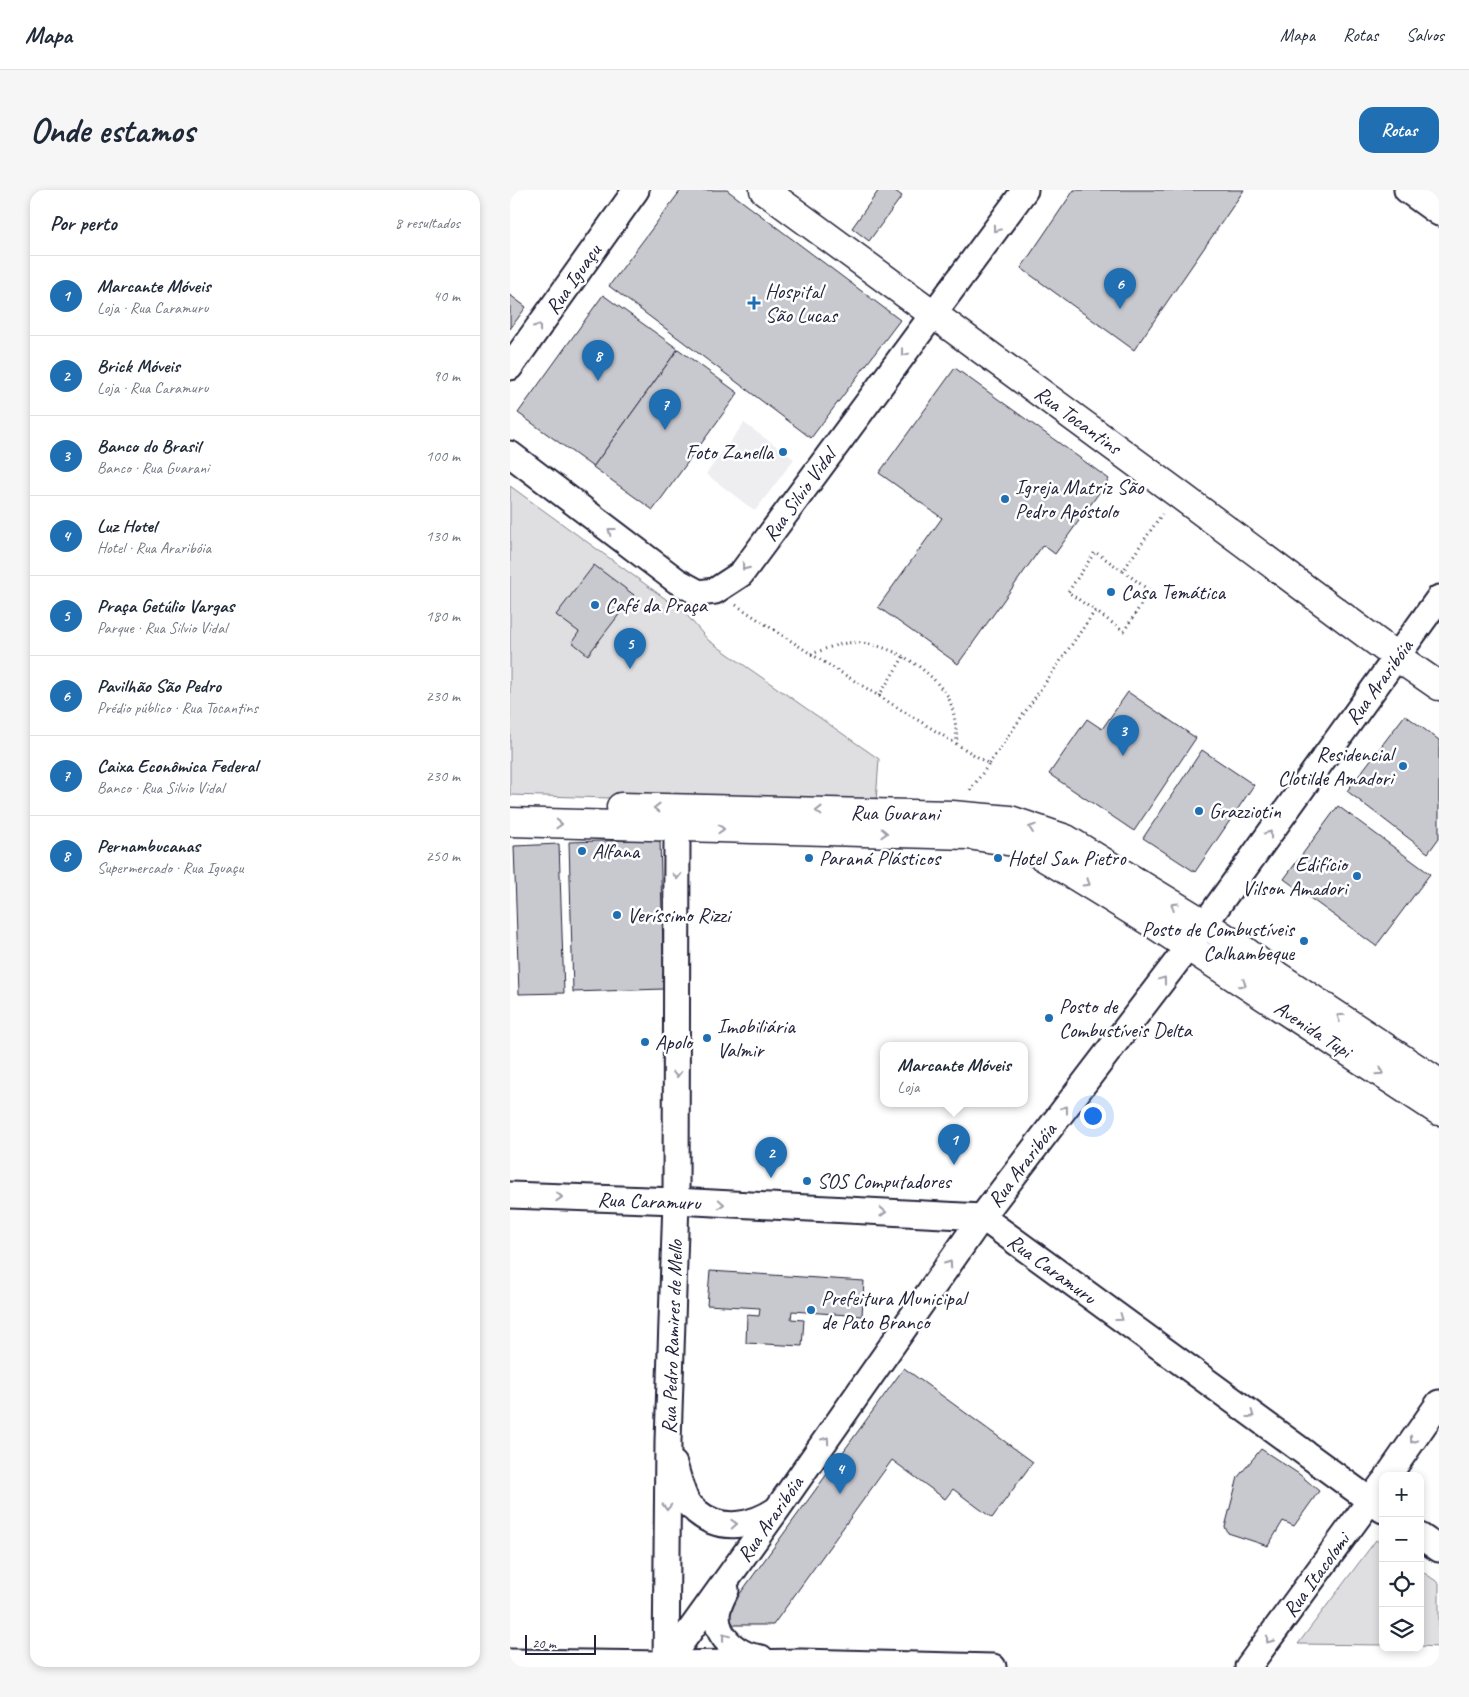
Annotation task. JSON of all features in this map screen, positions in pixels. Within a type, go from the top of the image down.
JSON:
[{"type":"main road","name":"Rua Tocantins","points":[[764,190],[1397,657],[1439,686]]},
{"type":"main road","name":"Rua Guarani","points":[[510,803],[552,806],[952,815],[1010,820],[1066,839],[1245,951]]},
{"type":"main road","name":"Rua Guarani","points":[[510,822],[968,835],[1020,843],[1188,947]]},
{"type":"main road","name":"Avenida Tupi","points":[[1188,947],[1439,1111]]},
{"type":"main road","name":"Avenida Tupi","points":[[1245,951],[1278,977],[1439,1083]]},
{"type":"street","name":"Rua Iguaçu","points":[[510,367],[636,190]]},
{"type":"street","name":"Rua Silvio Vidal","points":[[715,591],[741,574],[1025,190]]},
{"type":"street","points":[[1408,190],[1439,213]]},
{"type":"street","points":[[510,454],[677,581],[699,593],[715,591]]},
{"type":"street","name":"Rua Araribóia","points":[[666,1665],[982,1217],[1188,947],[1439,598]]},
{"type":"street","name":"Rua Pedro Ramires de Mello","points":[[666,1665],[668,1441],[676,1201],[677,828]]},
{"type":"street","name":"Rua Caramuru","points":[[510,1196],[676,1201],[982,1217],[1378,1498]]},
{"type":"street","points":[[1391,1472],[1439,1403]]},
{"type":"street","points":[[668,1441],[688,1504],[705,1518],[728,1526],[750,1523],[764,1518],[778,1508]]},
{"type":"street","name":"Rua Itacolomi","points":[[1248,1667],[1378,1498]]},
{"type":"street","points":[[1424,1539],[1439,1550]]},
{"type":"street","points":[[748,1550],[731,1579],[721,1602],[717,1614],[719,1629],[732,1646],[752,1657],[801,1662]]},
{"type":"street","points":[[510,1662],[666,1665],[801,1662],[993,1667]]},
{"type":"path","points":[[1123,571],[1177,493]]},
{"type":"path","points":[[1096,552],[1123,571],[1150,591],[1124,631],[1068,592],[1096,552]]},
{"type":"path","points":[[715,591],[811,654],[989,764]]},
{"type":"path","points":[[952,815],[1095,611]]},
{"type":"path","points":[[811,654],[842,644],[866,644],[904,656],[927,672],[946,694],[955,720],[957,744]]},
{"type":"path","points":[[879,696],[904,656]]},
{"type":"shaded area","points":[[744,423],[794,459],[755,511],[706,474]]},
{"type":"shaded area","points":[[510,486],[685,613],[708,640],[879,759],[876,802],[510,795]]},
{"type":"shaded area","points":[[1376,1540],[1379,1542],[1379,1645],[1298,1644]]},
{"type":"shaded area","points":[[1424,1573],[1439,1583],[1439,1647],[1424,1646]]},
{"type":"building","name":"Hospital São Lucas","points":[[681,190],[727,190],[900,320],[811,438],[609,286]]},
{"type":"building","points":[[879,190],[894,190],[902,196],[869,241],[852,228]]},
{"type":"building","points":[[1074,190],[1244,190],[1134,350],[1021,268]]},
{"type":"building","points":[[510,295],[526,307],[510,329]]},
{"type":"building","points":[[603,295],[678,349],[593,467],[518,413]]},
{"type":"building","points":[[678,349],[738,393],[653,510],[593,467]]},
{"type":"building","name":"Igreja Matriz São Pedro Apóstolo","points":[[955,368],[1109,479],[1055,554],[1043,545],[958,664],[878,607],[942,518],[879,473]]},
{"type":"building","name":"Café da Praça","points":[[594,565],[634,595],[588,655],[572,642],[579,632],[556,615]]},
{"type":"building","points":[[1128,692],[1196,738],[1134,831],[1049,774],[1087,719],[1102,729]]},
{"type":"building","name":"Residencial Clotilde Amadori","points":[[1405,715],[1439,740],[1439,838],[1428,853],[1347,791]]},
{"type":"building","name":"Grazziotin","points":[[1202,750],[1254,785],[1195,872],[1143,838]]},
{"type":"building","name":"Edifício Vilson Amadori","points":[[1338,806],[1430,874],[1376,946],[1284,879]]},
{"type":"building","name":"Veríssimo Rizzi","points":[[660,839],[664,989],[573,992],[569,842]]},
{"type":"building","points":[[559,844],[564,993],[519,994],[514,846]]},
{"type":"building","name":"Prefeitura Municipal de Pato Branco","points":[[710,1271],[864,1281],[862,1316],[792,1311],[791,1319],[804,1320],[802,1346],[746,1343],[747,1315],[759,1316],[760,1308],[707,1305]]},
{"type":"building","points":[[904,1368],[1033,1462],[992,1518],[953,1489],[945,1499],[892,1460],[773,1625],[734,1625],[726,1613]]},
{"type":"building","points":[[1261,1449],[1299,1474],[1319,1491],[1294,1526],[1283,1521],[1268,1546],[1228,1533],[1225,1527],[1238,1477]]},
{"type":"place","name":"Hospital São Lucas","points":[[754,303]]},
{"type":"place","name":"Pavilhão São Pedro","points":[[1120,309]]},
{"type":"place","name":"Pernambucanas","points":[[598,381]]},
{"type":"place","name":"Caixa Econômica Federal","points":[[665,430]]},
{"type":"place","name":"Foto Zanella","points":[[783,452]]},
{"type":"place","name":"Igreja Matriz São Pedro Apóstolo","points":[[1005,499]]},
{"type":"place","name":"Casa Temática","points":[[1111,592]]},
{"type":"place","name":"Café da Praça","points":[[595,605]]},
{"type":"place","name":"Praça Getúlio Vargas","points":[[630,669]]},
{"type":"place","name":"Banco do Brasil","points":[[1123,756]]},
{"type":"place","name":"Residencial Clotilde Amadori","points":[[1403,766]]},
{"type":"place","name":"Grazziotin","points":[[1199,811]]},
{"type":"place","name":"Alfana","points":[[582,851]]},
{"type":"place","name":"Paraná Plásticos","points":[[809,858]]},
{"type":"place","name":"Hotel San Pietro","points":[[998,858]]},
{"type":"place","name":"Edifício Vilson Amadori","points":[[1357,876]]},
{"type":"place","name":"Veríssimo Rizzi","points":[[617,915]]},
{"type":"place","name":"Posto de Combustíveis Calhambeque","points":[[1304,941]]},
{"type":"place","name":"Posto de Combustíveis Delta","points":[[1049,1018]]},
{"type":"place","name":"Imobiliária Valmir","points":[[707,1038]]},
{"type":"place","name":"Apolo","points":[[645,1042]]},
{"type":"place","name":"Marcante Móveis","points":[[954,1165]]},
{"type":"place","name":"Brick Móveis","points":[[771,1178]]},
{"type":"place","name":"SOS Computadores","points":[[807,1181]]},
{"type":"place","name":"Prefeitura Municipal de Pato Branco","points":[[811,1310]]},
{"type":"place","name":"Luz Hotel","points":[[840,1494]]}]
